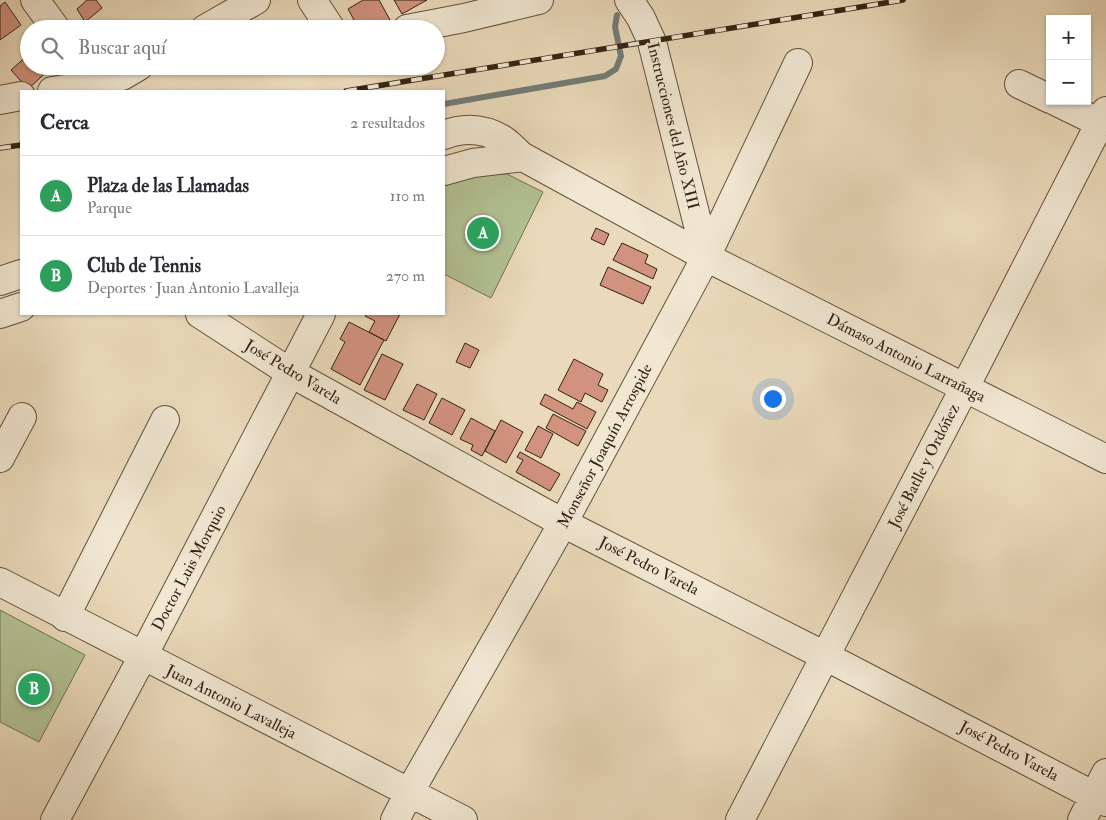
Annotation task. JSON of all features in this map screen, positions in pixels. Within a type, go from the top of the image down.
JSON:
[{"type":"street","points":[[35,0],[49,20]]},
{"type":"street","points":[[221,20],[256,0]]},
{"type":"street","points":[[312,0],[325,20]]},
{"type":"street","points":[[445,22],[539,0]]},
{"type":"street","name":"Instrucciones del Año XIII","points":[[629,0],[641,18],[652,42],[706,257]]},
{"type":"street","name":"Monseñor Joaquín Arrospide","points":[[396,820],[409,793],[564,523],[706,257],[798,63]]},
{"type":"street","points":[[54,90],[90,75],[124,75]]},
{"type":"street","points":[[1019,84],[1046,97]]},
{"type":"street","points":[[0,100],[20,96]]},
{"type":"street","points":[[1067,105],[1104,117]]},
{"type":"street","name":"José Batlle y Ordóñez","points":[[740,820],[1104,117]]},
{"type":"street","name":"Dámaso Antonio Larrañaga","points":[[445,135],[455,131],[478,130],[502,139],[523,158],[706,257],[1106,459]]},
{"type":"street","points":[[445,172],[474,163],[523,158]]},
{"type":"street","points":[[0,281],[20,274]]},
{"type":"street","points":[[0,314],[20,307]]},
{"type":"street","name":"José Pedro Varela","points":[[202,315],[290,373],[564,523],[826,656],[1102,790]]},
{"type":"street","name":"Doctor Luis Morquio","points":[[55,820],[143,656],[320,315]]},
{"type":"street","points":[[0,458],[22,417]]},
{"type":"street","points":[[65,616],[166,420]]},
{"type":"street","name":"Juan Antonio Lavalleja","points":[[0,582],[463,820]]},
{"type":"street","points":[[1082,820],[1102,790]]},
{"type":"green space","points":[[481,174],[507,174],[543,192],[491,298],[445,275],[445,186]]},
{"type":"green space","points":[[0,610],[85,655],[39,742],[0,722]]},
{"type":"building","points":[[87,0],[96,0],[102,8],[87,20],[84,20],[77,9]]},
{"type":"building","points":[[363,0],[379,0],[390,20],[354,20],[348,9]]},
{"type":"building","points":[[394,0],[427,0],[402,14]]},
{"type":"building","points":[[5,2],[20,26],[0,40],[0,6]]},
{"type":"building","points":[[20,62],[20,75],[43,75],[28,89],[11,70]]},
{"type":"building","points":[[596,228],[609,234],[604,245],[591,239]]},
{"type":"building","points":[[622,243],[648,255],[645,263],[657,269],[653,279],[613,260]]},
{"type":"building","points":[[608,267],[651,287],[643,304],[600,285]]},
{"type":"building","points":[[399,315],[386,341],[369,332],[375,321],[365,316]]},
{"type":"building","points":[[349,322],[384,340],[360,385],[331,369],[345,342],[340,339]]},
{"type":"building","points":[[465,343],[479,350],[470,368],[456,362]]},
{"type":"building","points":[[382,354],[403,364],[385,400],[364,390]]},
{"type":"building","points":[[574,359],[603,374],[598,385],[608,390],[602,402],[585,393],[581,402],[558,390]]},
{"type":"building","points":[[417,384],[437,394],[424,420],[403,410]]},
{"type":"building","points":[[545,394],[573,409],[577,402],[596,412],[587,429],[540,404]]},
{"type":"building","points":[[442,398],[465,410],[452,435],[429,423]]},
{"type":"building","points":[[553,414],[586,431],[578,446],[546,428]]},
{"type":"building","points":[[471,418],[495,431],[482,456],[471,450],[473,445],[460,439]]},
{"type":"building","points":[[501,420],[523,432],[506,463],[485,451]]},
{"type":"building","points":[[538,426],[553,434],[541,458],[525,450]]},
{"type":"building","points":[[520,452],[560,474],[550,491],[516,472],[523,460],[517,457]]},
{"type":"waterway","points":[[445,104],[605,76],[616,69],[621,56],[615,27],[617,15]]},
{"type":"railway","points":[[445,75],[903,0]]},
{"type":"railway","points":[[352,90],[444,75]]},
{"type":"railway","points":[[0,148],[20,145]]},
{"type":"place","name":"Plaza de las Llamadas","points":[[483,233]]},
{"type":"place","name":"Club de Tennis","points":[[34,689]]}]
